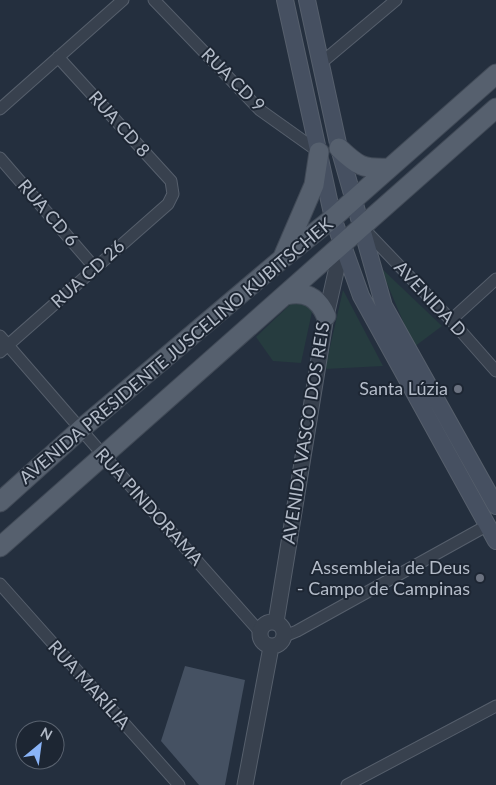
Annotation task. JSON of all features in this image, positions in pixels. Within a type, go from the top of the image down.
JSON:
[{"type":"main road","points":[[285,0],[333,218],[361,296],[496,541]]},
{"type":"main road","points":[[307,0],[339,148],[384,306],[496,506]]},
{"type":"main road","name":"AVENIDA PRESIDENTE JUSCELINO KUBITSCHEK","points":[[0,502],[80,429],[353,201],[496,74]]},
{"type":"main road","name":"AVENIDA PRESIDENTE JUSCELINO KUBITSCHEK","points":[[0,547],[496,108]]},
{"type":"main road","points":[[339,148],[355,163],[370,169],[389,168]]},
{"type":"main road","points":[[283,258],[314,185],[319,152]]},
{"type":"main road","points":[[286,295],[295,293],[307,294],[320,304],[326,316]]},
{"type":"street","points":[[0,109],[122,0]]},
{"type":"street","name":"RUA CD 9","points":[[154,0],[260,110],[319,152]]},
{"type":"street","points":[[321,63],[396,0]]},
{"type":"street","name":"RUA CD 8","points":[[58,57],[171,181],[173,194]]},
{"type":"street","name":"RUA CD 6","points":[[0,158],[95,268]]},
{"type":"street","name":"RUA CD 26","points":[[4,349],[168,204],[173,194]]},
{"type":"street","name":"AVENIDA D","points":[[362,227],[451,320],[496,371]]},
{"type":"street","name":"AVENIDA VASCO DOS REIS","points":[[276,622],[326,316],[342,246]]},
{"type":"street","points":[[451,320],[496,279]]},
{"type":"street","name":"RUA PINDORAMA","points":[[0,336],[4,349],[80,429],[260,632]]},
{"type":"street","points":[[285,636],[282,627],[276,622],[264,625],[260,632],[263,643],[271,647],[278,645],[285,636],[488,525]]},
{"type":"street","name":"RUA MARÍLIA","points":[[0,584],[179,785]]},
{"type":"street","points":[[246,785],[271,647]]},
{"type":"street","points":[[347,785],[496,706]]},
{"type":"green space","points":[[380,267],[442,326],[414,347]]},
{"type":"green space","points":[[343,290],[383,366],[325,369]]},
{"type":"green space","points":[[297,298],[313,307],[301,363],[273,361],[256,337]]},
{"type":"building","points":[[185,666],[245,680],[225,785],[199,785],[161,741]]},
{"type":"place","name":"Santa Lúzia","points":[[458,389]]},
{"type":"place","name":"Assembleia de Deus - Campo de Campinas","points":[[480,578]]}]
